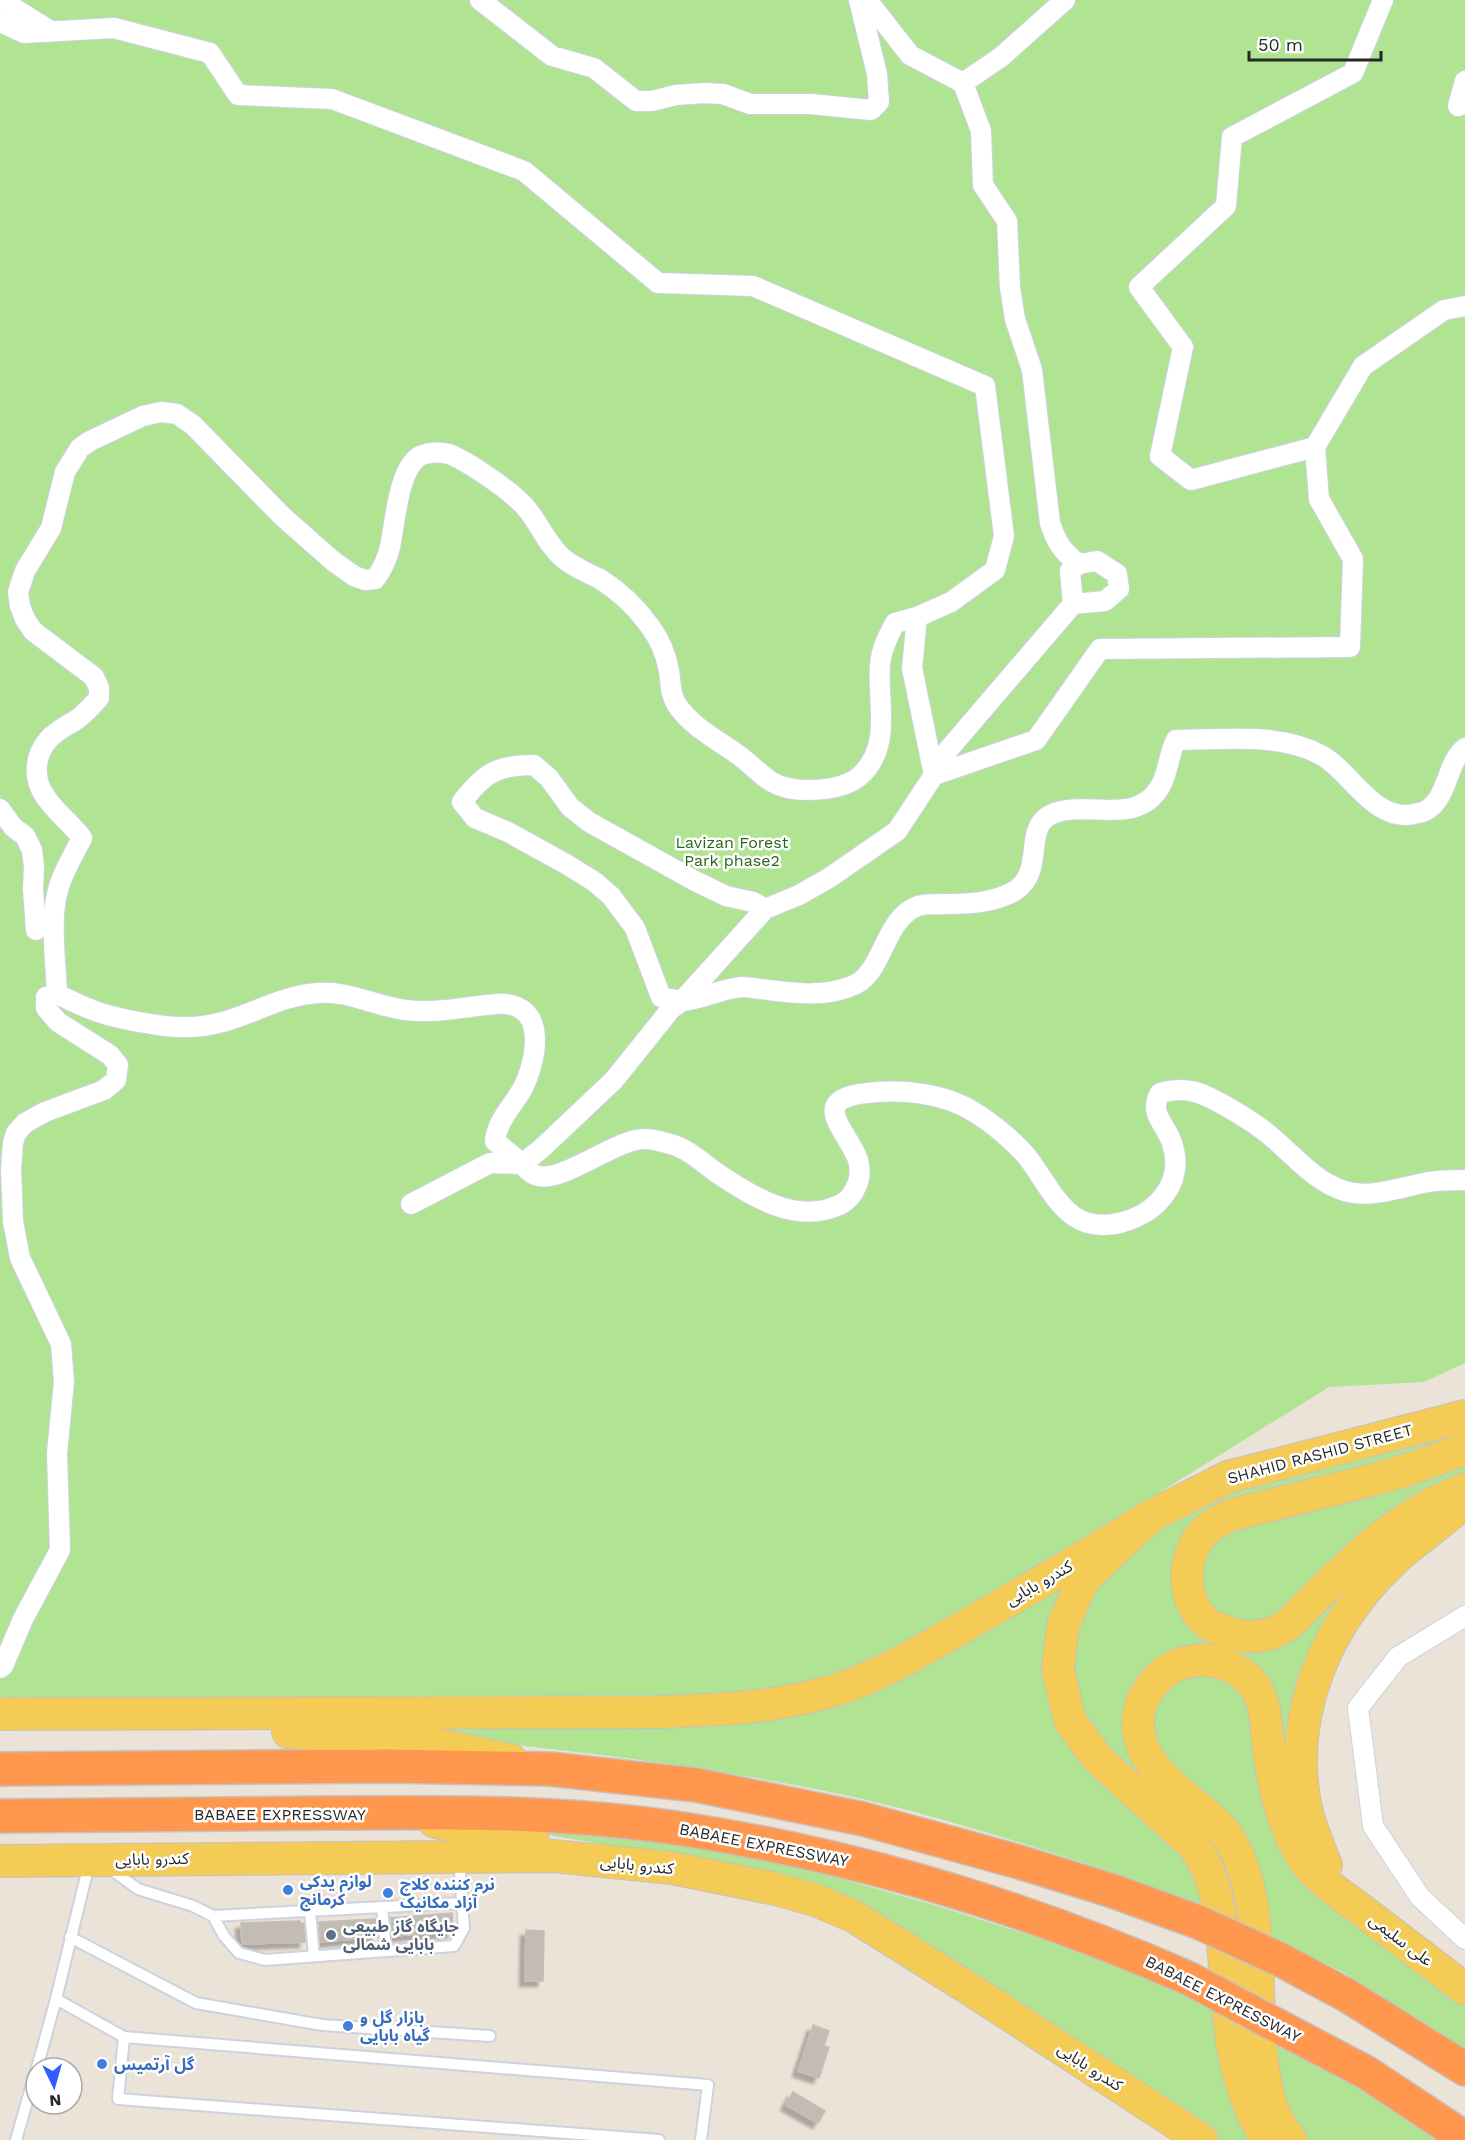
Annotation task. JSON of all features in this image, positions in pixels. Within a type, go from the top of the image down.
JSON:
[{"type":"highway","points":[[0,1769],[378,1767],[550,1769],[696,1785],[863,1819],[1019,1862],[1113,1891],[1198,1922],[1281,1960],[1358,2002],[1465,2069]]},
{"type":"highway","name":"BABAEE EXPRESSWAY","points":[[0,1816],[390,1813],[547,1815],[676,1828],[854,1862],[1014,1910],[1115,1946],[1190,1979],[1367,2073],[1465,2138]]},
{"type":"main road","name":"SHAHID RASHID STREET","points":[[1268,2140],[1259,2128],[1245,2098],[1235,2061],[1219,1904],[1202,1856],[1194,1846],[1097,1758],[1070,1721],[1058,1670],[1063,1625],[1083,1580],[1151,1516],[1228,1477],[1465,1416]]},
{"type":"main road","points":[[1465,1449],[1407,1470],[1231,1515],[1218,1521],[1200,1537],[1190,1556],[1187,1579],[1189,1595],[1195,1609],[1208,1624],[1230,1634],[1247,1637],[1278,1632],[1289,1624],[1367,1546],[1436,1499],[1465,1489]]},
{"type":"main road","points":[[1336,1891],[1314,1833],[1302,1787],[1300,1745],[1302,1725],[1317,1675],[1339,1625],[1372,1582],[1416,1541],[1447,1519],[1465,1501]]},
{"type":"main road","name":"کندرو بابایی","points":[[0,1714],[727,1710],[798,1699],[852,1685],[914,1655],[1151,1516]]},
{"type":"main road","name":"علی سلیمی","points":[[1292,2140],[1272,2110],[1266,2085],[1260,2040],[1254,1919],[1242,1862],[1223,1830],[1159,1773],[1142,1747],[1138,1727],[1139,1712],[1146,1692],[1160,1674],[1187,1660],[1205,1659],[1223,1662],[1247,1678],[1258,1692],[1263,1708],[1275,1787],[1288,1828],[1311,1869],[1336,1891],[1465,1989]]},
{"type":"main road","points":[[124,1713],[258,1730],[421,1741],[550,1769]]},
{"type":"main road","points":[[390,1813],[672,1868]]},
{"type":"main road","name":"کندرو بابایی","points":[[0,1861],[553,1856],[672,1868],[776,1889],[818,1901],[855,1917],[1202,2140]]},
{"type":"street","points":[[1,0],[52,32]]},
{"type":"street","points":[[480,0],[552,56],[594,68],[636,101],[652,101],[676,95],[704,93],[723,94],[750,104],[811,104],[871,110],[879,102],[877,74],[859,0]]},
{"type":"street","points":[[867,0],[910,55],[963,83],[981,130],[983,185],[1007,221],[1010,288],[1015,319],[1032,370],[1050,523],[1055,539],[1063,551],[1079,564]]},
{"type":"street","points":[[963,83],[1001,57],[1065,0]]},
{"type":"street","points":[[1315,447],[1191,480],[1160,456],[1183,347],[1139,287],[1226,206],[1232,137],[1353,73],[1383,0]]},
{"type":"street","points":[[0,22],[24,33],[114,28],[210,53],[238,95],[332,99],[524,171],[658,283],[753,286],[985,386],[1004,536],[995,570],[951,602],[917,617],[895,623],[882,650],[879,745],[872,763],[861,775],[838,787],[795,789],[772,782],[715,741],[683,714],[675,703],[669,670],[658,639],[638,611],[626,598],[599,579],[563,559],[552,547],[525,507],[466,463],[447,453],[420,456],[412,464],[406,474],[390,548],[382,570],[375,579],[365,580],[343,569],[302,534],[193,425],[177,414],[161,412],[143,416],[90,441],[80,448],[65,472],[51,528],[25,571],[18,592],[25,620],[33,631],[82,666],[94,677],[99,688],[99,698],[79,717],[48,739],[40,753],[36,767],[38,784],[44,796],[72,824],[82,838],[62,878],[56,896],[54,938],[57,994]]},
{"type":"street","points":[[1465,81],[1458,106],[1465,102]]},
{"type":"street","points":[[934,775],[1036,740],[1100,649],[1350,647],[1353,559],[1319,499],[1315,447],[1363,366],[1444,310],[1465,306]]},
{"type":"street","points":[[411,1204],[490,1163],[522,1164],[543,1148],[614,1080],[671,1010],[682,1001],[765,909],[799,896],[897,831],[948,750],[1072,604],[1070,571],[1079,564],[1097,561],[1117,574],[1119,589],[1106,601],[1072,604]]},
{"type":"street","points":[[917,617],[912,668],[934,775]]},
{"type":"street","points":[[765,909],[753,902],[726,896],[695,881],[589,822],[570,807],[549,778],[534,765],[511,765],[489,774],[462,802],[475,818],[508,832],[566,864],[595,882],[611,896],[635,928],[661,997],[682,1001],[720,990],[742,987],[808,994],[837,991],[860,982],[872,969],[895,928],[916,907],[998,899],[1016,890],[1026,881],[1032,867],[1036,831],[1042,821],[1051,815],[1074,811],[1136,808],[1153,796],[1167,772],[1170,751],[1176,740],[1279,740],[1304,747],[1335,765],[1372,801],[1391,813],[1410,814],[1427,810],[1440,795],[1459,753],[1465,748]]},
{"type":"street","points":[[0,809],[13,827],[25,836],[32,850],[36,930]]},
{"type":"street","points":[[0,1668],[60,1550],[57,1453],[64,1382],[61,1344],[20,1258],[13,1221],[11,1169],[13,1143],[16,1132],[25,1123],[45,1112],[104,1090],[116,1080],[118,1065],[110,1055],[58,1022],[46,1008],[46,997],[57,994],[90,1010],[112,1017],[186,1028],[217,1025],[286,999],[319,993],[348,996],[406,1010],[436,1011],[506,1004],[522,1008],[531,1020],[535,1049],[524,1086],[496,1130],[495,1141],[533,1174],[547,1177],[574,1168],[622,1144],[645,1138],[674,1145],[769,1204],[794,1211],[820,1211],[839,1206],[853,1195],[860,1179],[858,1161],[838,1126],[834,1112],[838,1102],[849,1096],[869,1093],[903,1093],[950,1100],[975,1112],[1026,1156],[1053,1198],[1065,1210],[1079,1220],[1099,1225],[1139,1216],[1157,1204],[1169,1190],[1175,1174],[1176,1157],[1171,1141],[1156,1114],[1155,1103],[1160,1094],[1172,1090],[1193,1091],[1223,1105],[1272,1137],[1315,1176],[1340,1189],[1361,1194],[1392,1191],[1444,1180],[1465,1180]]},
{"type":"street","points":[[1465,1616],[1398,1657],[1358,1708],[1372,1826],[1420,1897],[1465,1939]]},
{"type":"lane","points":[[213,1916],[224,1936],[239,1953],[265,1960],[454,1946],[464,1928],[460,1872],[467,1862],[494,1855]]},
{"type":"lane","points":[[40,2056],[90,1860],[116,1871],[138,1889],[193,1906],[213,1916],[462,1903]]},
{"type":"lane","points":[[382,1907],[386,1951]]},
{"type":"lane","points":[[310,1911],[314,1956]]},
{"type":"lane","points":[[70,1937],[196,2003],[322,2025],[490,2036]]},
{"type":"lane","points":[[56,1999],[124,2037],[708,2085],[701,2140]]},
{"type":"lane","points":[[124,2037],[118,2099],[658,2140]]},
{"type":"lane","points":[[16,2140],[24,2112]]},
{"type":"green space","name":"Lavizan Forest Park phase2","points":[[0,0],[1465,0],[1465,1363],[1424,1382],[1329,1387],[1027,1575],[866,1669],[729,1699],[0,1703]]},
{"type":"green space","points":[[1465,1432],[1465,1441],[1186,1545],[1225,1641],[1340,1584],[1360,1581],[1293,1794],[1229,1655],[1131,1704],[1219,1839],[1247,1926],[1227,1917],[1226,1897],[1095,1743],[1069,1686],[1083,1598],[1155,1529],[1224,1496],[1243,1489]]},
{"type":"green space","points":[[1465,1459],[1465,1478],[1287,1617],[1224,1624],[1195,1584],[1213,1533]]},
{"type":"green space","points":[[1067,1580],[1053,1681],[1183,1849],[1211,1911],[1151,1886],[1047,1851],[896,1807],[770,1780],[543,1748],[239,1720],[764,1713]]},
{"type":"green space","points":[[1178,1672],[1235,1677],[1244,1686],[1278,1822],[1465,2000],[1465,2049],[1341,1971],[1260,1932],[1259,1903],[1162,1764],[1144,1724]]},
{"type":"green space","points":[[519,1830],[680,1844],[807,1869],[1042,1939],[1110,1963],[1220,2009],[1260,2140],[1217,2140],[989,1993],[719,1867]]},
{"type":"green space","points":[[1265,2030],[1447,2140],[1301,2140],[1289,2124]]},
{"type":"building","points":[[452,1913],[453,1932],[392,1936],[391,1918]]},
{"type":"building","points":[[376,1919],[377,1937],[320,1942],[319,1922]]},
{"type":"building","points":[[300,1921],[300,1924],[304,1923],[305,1942],[242,1944],[241,1923]]},
{"type":"building","points":[[526,1930],[544,1931],[543,1981],[525,1981]]},
{"type":"building","points":[[813,2025],[829,2031],[824,2046],[829,2047],[819,2078],[798,2071]]},
{"type":"building","points":[[793,2092],[825,2111],[818,2123],[786,2105]]},
{"type":"place","name":"لوازم یدکی کرمانج","points":[[288,1890]]},
{"type":"place","name":"نرم کننده کلاچ آزاد مکانیک","points":[[388,1893]]},
{"type":"place","name":"جایگاه گاز طبیعی بابایی شمالی","points":[[331,1935]]},
{"type":"place","name":"بازار گل و گیاه بابایی","points":[[348,2026]]},
{"type":"place","name":"گل آرتمیس","points":[[102,2064]]}]
